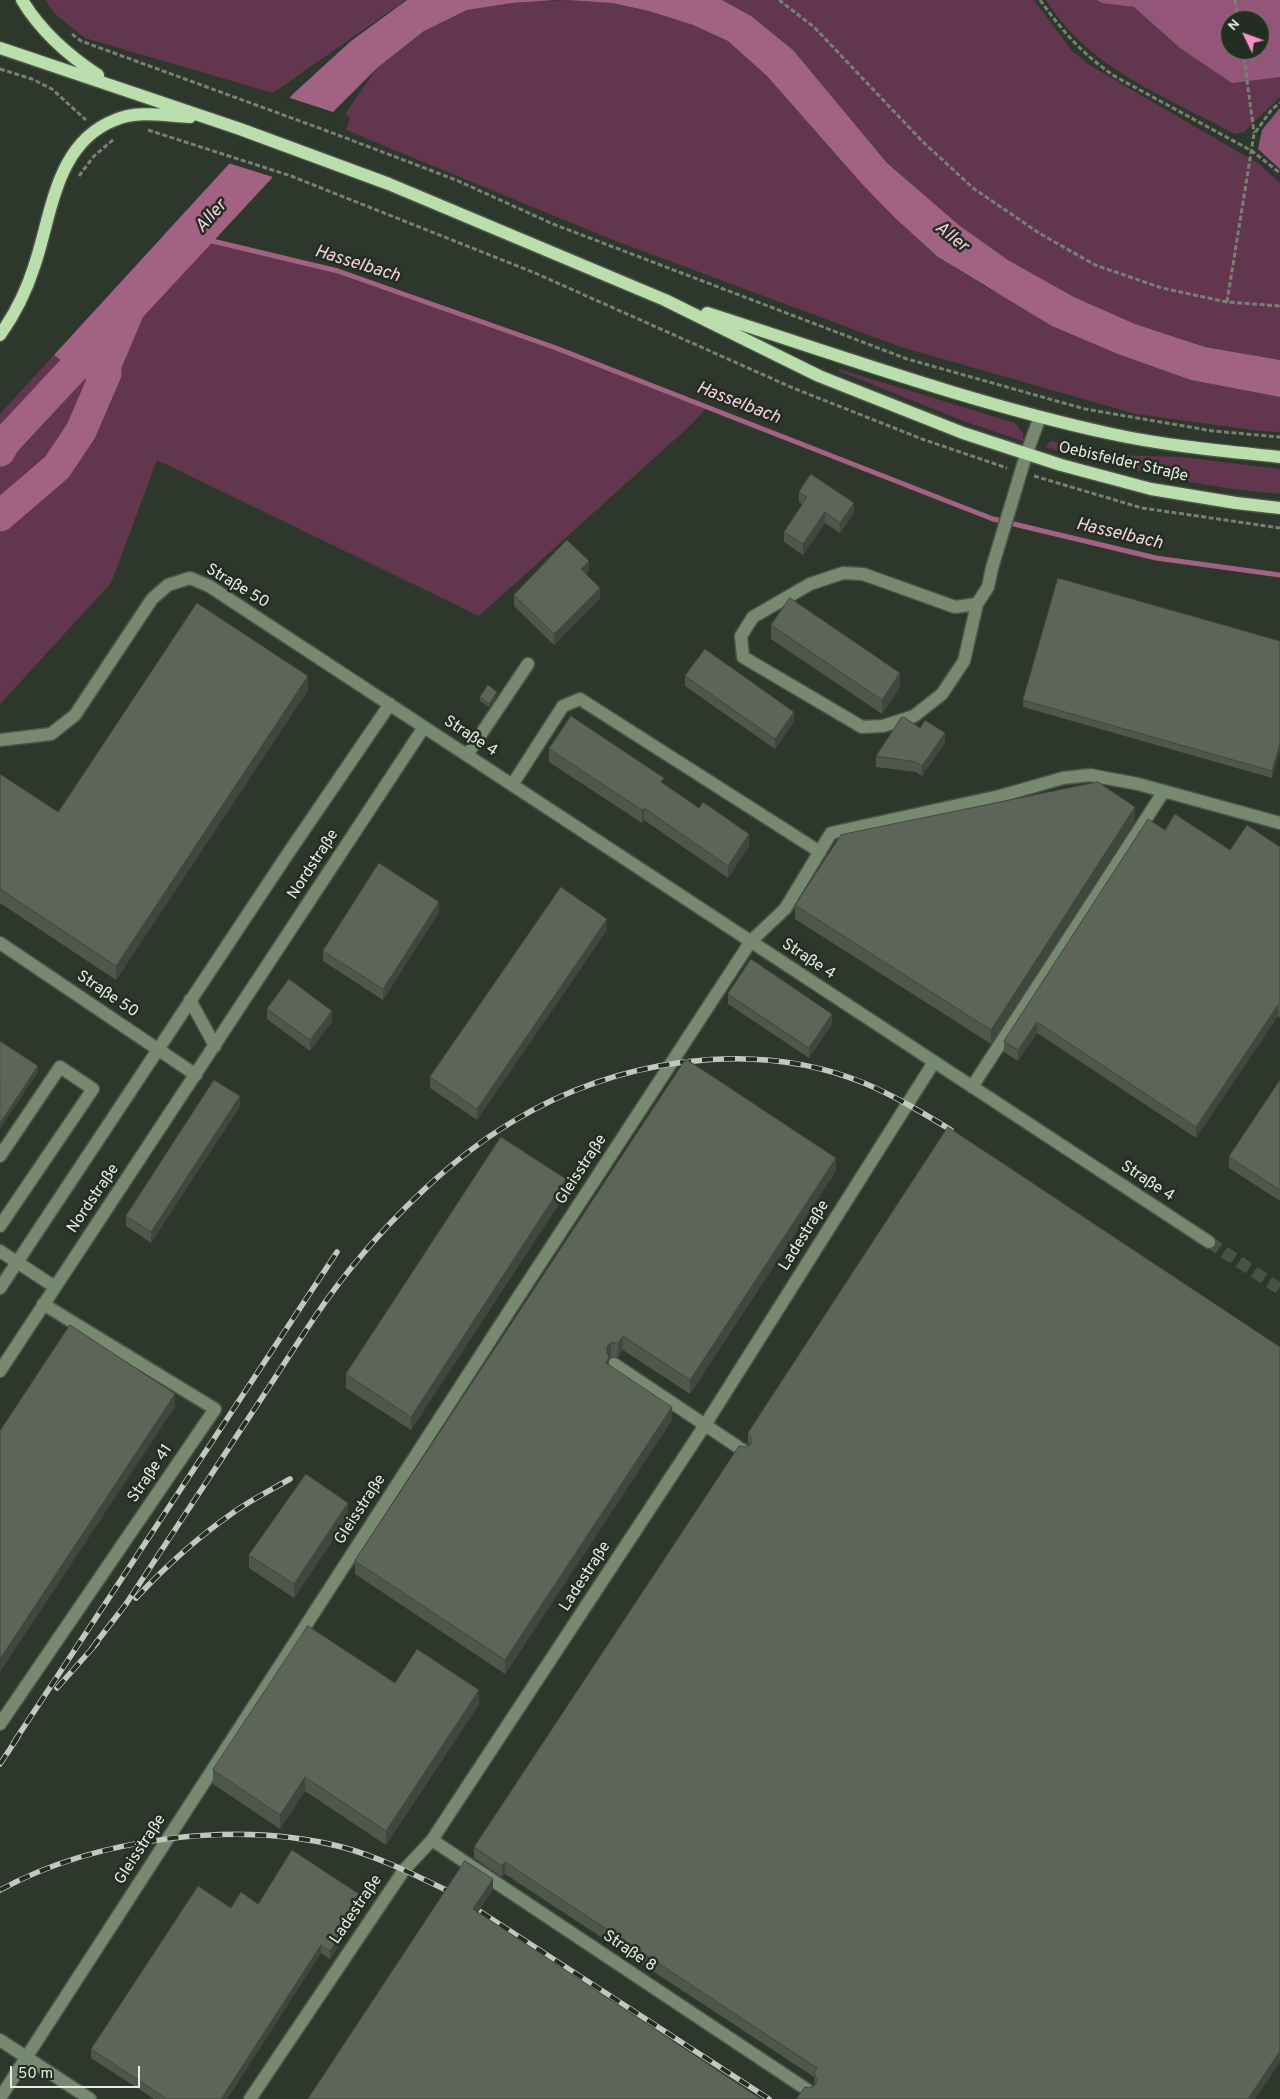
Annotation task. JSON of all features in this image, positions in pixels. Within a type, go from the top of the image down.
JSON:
[{"type":"main road","points":[[22,0],[42,26],[74,59],[112,85]]},
{"type":"main road","points":[[0,48],[311,154],[398,188],[665,300]]},
{"type":"main road","points":[[0,335],[11,320],[23,297],[34,267],[60,178],[69,159],[84,140],[94,131],[115,119],[140,114],[204,118]]},
{"type":"main road","name":"Oebisfelder Straße","points":[[665,300],[974,400],[1040,417],[1114,434],[1205,449],[1280,457]]},
{"type":"main road","name":"Oebisfelder Straße","points":[[665,300],[820,376],[963,433],[1026,454],[1151,489],[1280,508]]},
{"type":"street","points":[[977,604],[955,607],[863,574],[843,573],[810,584],[753,617],[741,636],[742,657],[862,726],[883,726],[914,716],[942,694],[964,661],[977,604],[988,587],[1026,454],[1040,417]]},
{"type":"street","name":"Straße 50","points":[[0,740],[51,734],[75,715],[152,599],[168,585],[190,578],[209,586],[390,704]]},
{"type":"street","points":[[468,755],[528,664]]},
{"type":"street","points":[[512,785],[562,706],[580,699],[820,852]]},
{"type":"street","name":"Straße 4","points":[[390,704],[1209,1242]]},
{"type":"street","name":"Nordstraße","points":[[0,1288],[190,1000],[390,704]]},
{"type":"street","name":"Nordstraße","points":[[0,1371],[424,727]]},
{"type":"street","name":"Gleisstraße","points":[[0,2098],[511,1307],[751,942],[785,909],[831,833],[1000,796],[1063,778],[1090,775],[1138,784],[1280,823]]},
{"type":"street","points":[[972,1087],[1164,791]]},
{"type":"street","name":"Straße 50","points":[[0,943],[196,1075]]},
{"type":"street","points":[[190,1000],[215,1046]]},
{"type":"street","name":"Ladestraße","points":[[250,2099],[404,1870],[432,1840],[705,1425],[934,1062]]},
{"type":"street","points":[[0,1156],[60,1066],[93,1089],[0,1226]]},
{"type":"street","points":[[0,1251],[55,1287]]},
{"type":"street","name":"Straße 41","points":[[0,1724],[215,1409],[43,1304]]},
{"type":"street","points":[[614,1364],[744,1451]]},
{"type":"street","name":"Straße 8","points":[[432,1840],[809,2091]]},
{"type":"street","points":[[0,2040],[90,2099]]},
{"type":"path","points":[[779,0],[814,27],[922,141],[973,188],[1039,233],[1095,265],[1162,288],[1228,302],[1280,306]]},
{"type":"path","points":[[1040,0],[1065,34],[1095,63],[1116,77],[1252,152],[1280,174]]},
{"type":"path","points":[[66,29],[81,42],[330,132],[456,180],[553,224],[908,359],[1085,409],[1213,431],[1280,437]]},
{"type":"path","points":[[1228,302],[1254,134],[1244,60]]},
{"type":"path","points":[[0,69],[32,79],[52,89],[87,121],[105,146],[118,136]]},
{"type":"path","points":[[1254,134],[1272,109],[1280,103]]},
{"type":"path","points":[[144,129],[290,176]]},
{"type":"shaded area","points":[[45,0],[406,0],[273,93],[85,38],[55,14]]},
{"type":"shaded area","points":[[566,0],[612,3],[649,11],[693,25],[728,41],[767,76],[862,184],[895,218],[938,257],[987,288],[1191,380],[1280,397],[1280,432],[1136,414],[901,347],[613,240],[346,130],[350,118],[345,114],[377,68],[424,31],[467,10],[512,3]]},
{"type":"shaded area","points":[[722,0],[1034,0],[1072,51],[1091,66],[1259,164],[1280,183],[1280,360],[1205,347],[1135,324],[1074,297],[1008,260],[960,226],[887,163],[793,50],[751,16]]},
{"type":"shaded area","points":[[1046,0],[1280,0],[1280,97],[1244,132],[1235,134],[1130,79],[1106,63],[1063,24]]},
{"type":"shaded area","points":[[1097,0],[1280,0],[1280,77],[1232,83],[1180,48],[1134,7],[1102,3]]},
{"type":"shaded area","points":[[1280,108],[1280,169],[1258,149],[1262,130]]},
{"type":"shaded area","points":[[192,237],[338,271],[556,348],[707,407],[693,423],[479,616],[157,460],[111,583],[0,704],[0,414],[54,355],[88,381],[106,373]]},
{"type":"shaded area","points":[[839,369],[1015,423],[1023,433],[1023,441],[966,422],[839,371]]},
{"type":"shaded area","points":[[1051,441],[1112,455],[1181,457],[1280,469],[1280,494],[1220,487],[1133,470],[1045,447]]},
{"type":"water","points":[[407,0],[556,0],[512,3],[467,10],[424,31],[377,68],[336,109],[143,317],[112,390],[88,381],[54,355],[294,93],[351,41]]},
{"type":"water","points":[[566,0],[722,0],[751,16],[793,50],[887,163],[960,226],[1008,260],[1074,297],[1135,324],[1205,347],[1280,360],[1280,397],[1191,380],[1118,354],[1052,326],[938,257],[895,218],[862,184],[767,76],[728,41],[693,25],[649,11],[612,3]]},
{"type":"pier","points":[[287,97],[336,113],[276,178],[228,163]]},
{"type":"building","points":[[811,474],[854,503],[840,523],[825,512],[803,544],[784,532],[807,497],[799,492]]},
{"type":"building","points":[[567,540],[589,561],[581,569],[600,588],[554,634],[514,595]]},
{"type":"building","points":[[1058,578],[1280,641],[1280,744],[1272,771],[1023,700]]},
{"type":"building","points":[[790,598],[900,673],[882,700],[771,625]]},
{"type":"building","points":[[197,603],[308,676],[116,966],[0,889],[0,774],[58,812]]},
{"type":"building","points":[[705,649],[794,712],[775,739],[685,676]]},
{"type":"building","points":[[488,685],[497,692],[489,704],[480,697]]},
{"type":"building","points":[[571,716],[664,778],[661,782],[699,808],[703,802],[749,834],[728,866],[644,808],[642,810],[549,749]]},
{"type":"building","points":[[904,717],[920,728],[925,720],[945,733],[922,766],[916,762],[876,756],[901,718]]},
{"type":"building","points":[[1098,782],[1135,807],[991,1030],[795,905],[841,835]]},
{"type":"building","points":[[1175,814],[1230,850],[1247,825],[1280,847],[1280,1007],[1278,1005],[1196,1127],[1037,1022],[1018,1050],[1004,1041],[1148,819],[1165,830]]},
{"type":"building","points":[[379,863],[439,902],[383,989],[323,951]]},
{"type":"building","points":[[561,887],[607,919],[477,1109],[430,1077]]},
{"type":"building","points":[[751,959],[832,1014],[809,1048],[728,994]]},
{"type":"building","points":[[289,979],[332,1011],[310,1040],[267,1009]]},
{"type":"building","points":[[0,1041],[38,1066],[0,1123]]},
{"type":"building","points":[[686,1059],[836,1158],[690,1380],[623,1336],[618,1343],[611,1343],[607,1346],[609,1357],[606,1363],[672,1407],[505,1660],[355,1561]]},
{"type":"building","points":[[214,1080],[240,1096],[151,1232],[126,1216]]},
{"type":"building","points":[[1280,1080],[1280,1190],[1229,1157]]},
{"type":"building","points":[[948,1127],[1280,1347],[1280,2051],[1248,2099],[796,2099],[805,2087],[809,2088],[815,2085],[817,2080],[814,2073],[817,2068],[505,1862],[502,1866],[474,1847],[739,1446],[747,1447],[751,1444],[751,1437],[748,1433]]},
{"type":"building","points":[[501,1137],[566,1179],[411,1417],[346,1374]]},
{"type":"building","points":[[70,1325],[175,1394],[0,1659],[0,1431]]},
{"type":"building","points":[[306,1474],[348,1503],[294,1584],[249,1555]]},
{"type":"building","points":[[308,1626],[395,1683],[417,1649],[479,1690],[386,1831],[305,1777],[280,1815],[213,1770]]},
{"type":"building","points":[[292,1850],[365,1898],[330,1951],[321,1945],[221,2099],[167,2099],[91,2049],[198,1886],[231,1908],[241,1892],[258,1904]]},
{"type":"building","points":[[465,1861],[493,1879],[473,1909],[761,2099],[308,2099]]},
{"type":"waterway","name":"Hasselbach","points":[[208,240],[338,271],[556,348],[993,519],[1156,558],[1280,575]]},
{"type":"waterway","name":"Aller","points":[[0,451],[5,442],[102,338]]},
{"type":"waterway","points":[[0,516],[57,467],[81,431],[106,373],[105,346]]},
{"type":"tunnel","points":[[1209,1242],[1280,1289]]},
{"type":"railway","points":[[92,1648],[126,1604],[307,1328],[351,1268],[386,1227],[426,1188],[468,1152],[512,1122],[552,1101],[594,1083],[639,1070],[684,1062],[730,1059],[776,1061],[821,1069],[875,1088],[909,1105],[951,1130]]},
{"type":"railway","points":[[14,1742],[337,1252]]},
{"type":"railway","points":[[136,1598],[171,1563],[208,1531],[254,1499],[290,1479]]},
{"type":"railway","points":[[57,1688],[97,1643]]},
{"type":"railway","points":[[0,1764],[18,1737]]},
{"type":"railway","points":[[0,1890],[38,1872],[79,1858],[122,1846],[167,1839],[213,1835],[257,1835],[301,1839],[342,1847],[383,1861],[450,1892],[769,2099]]}]
